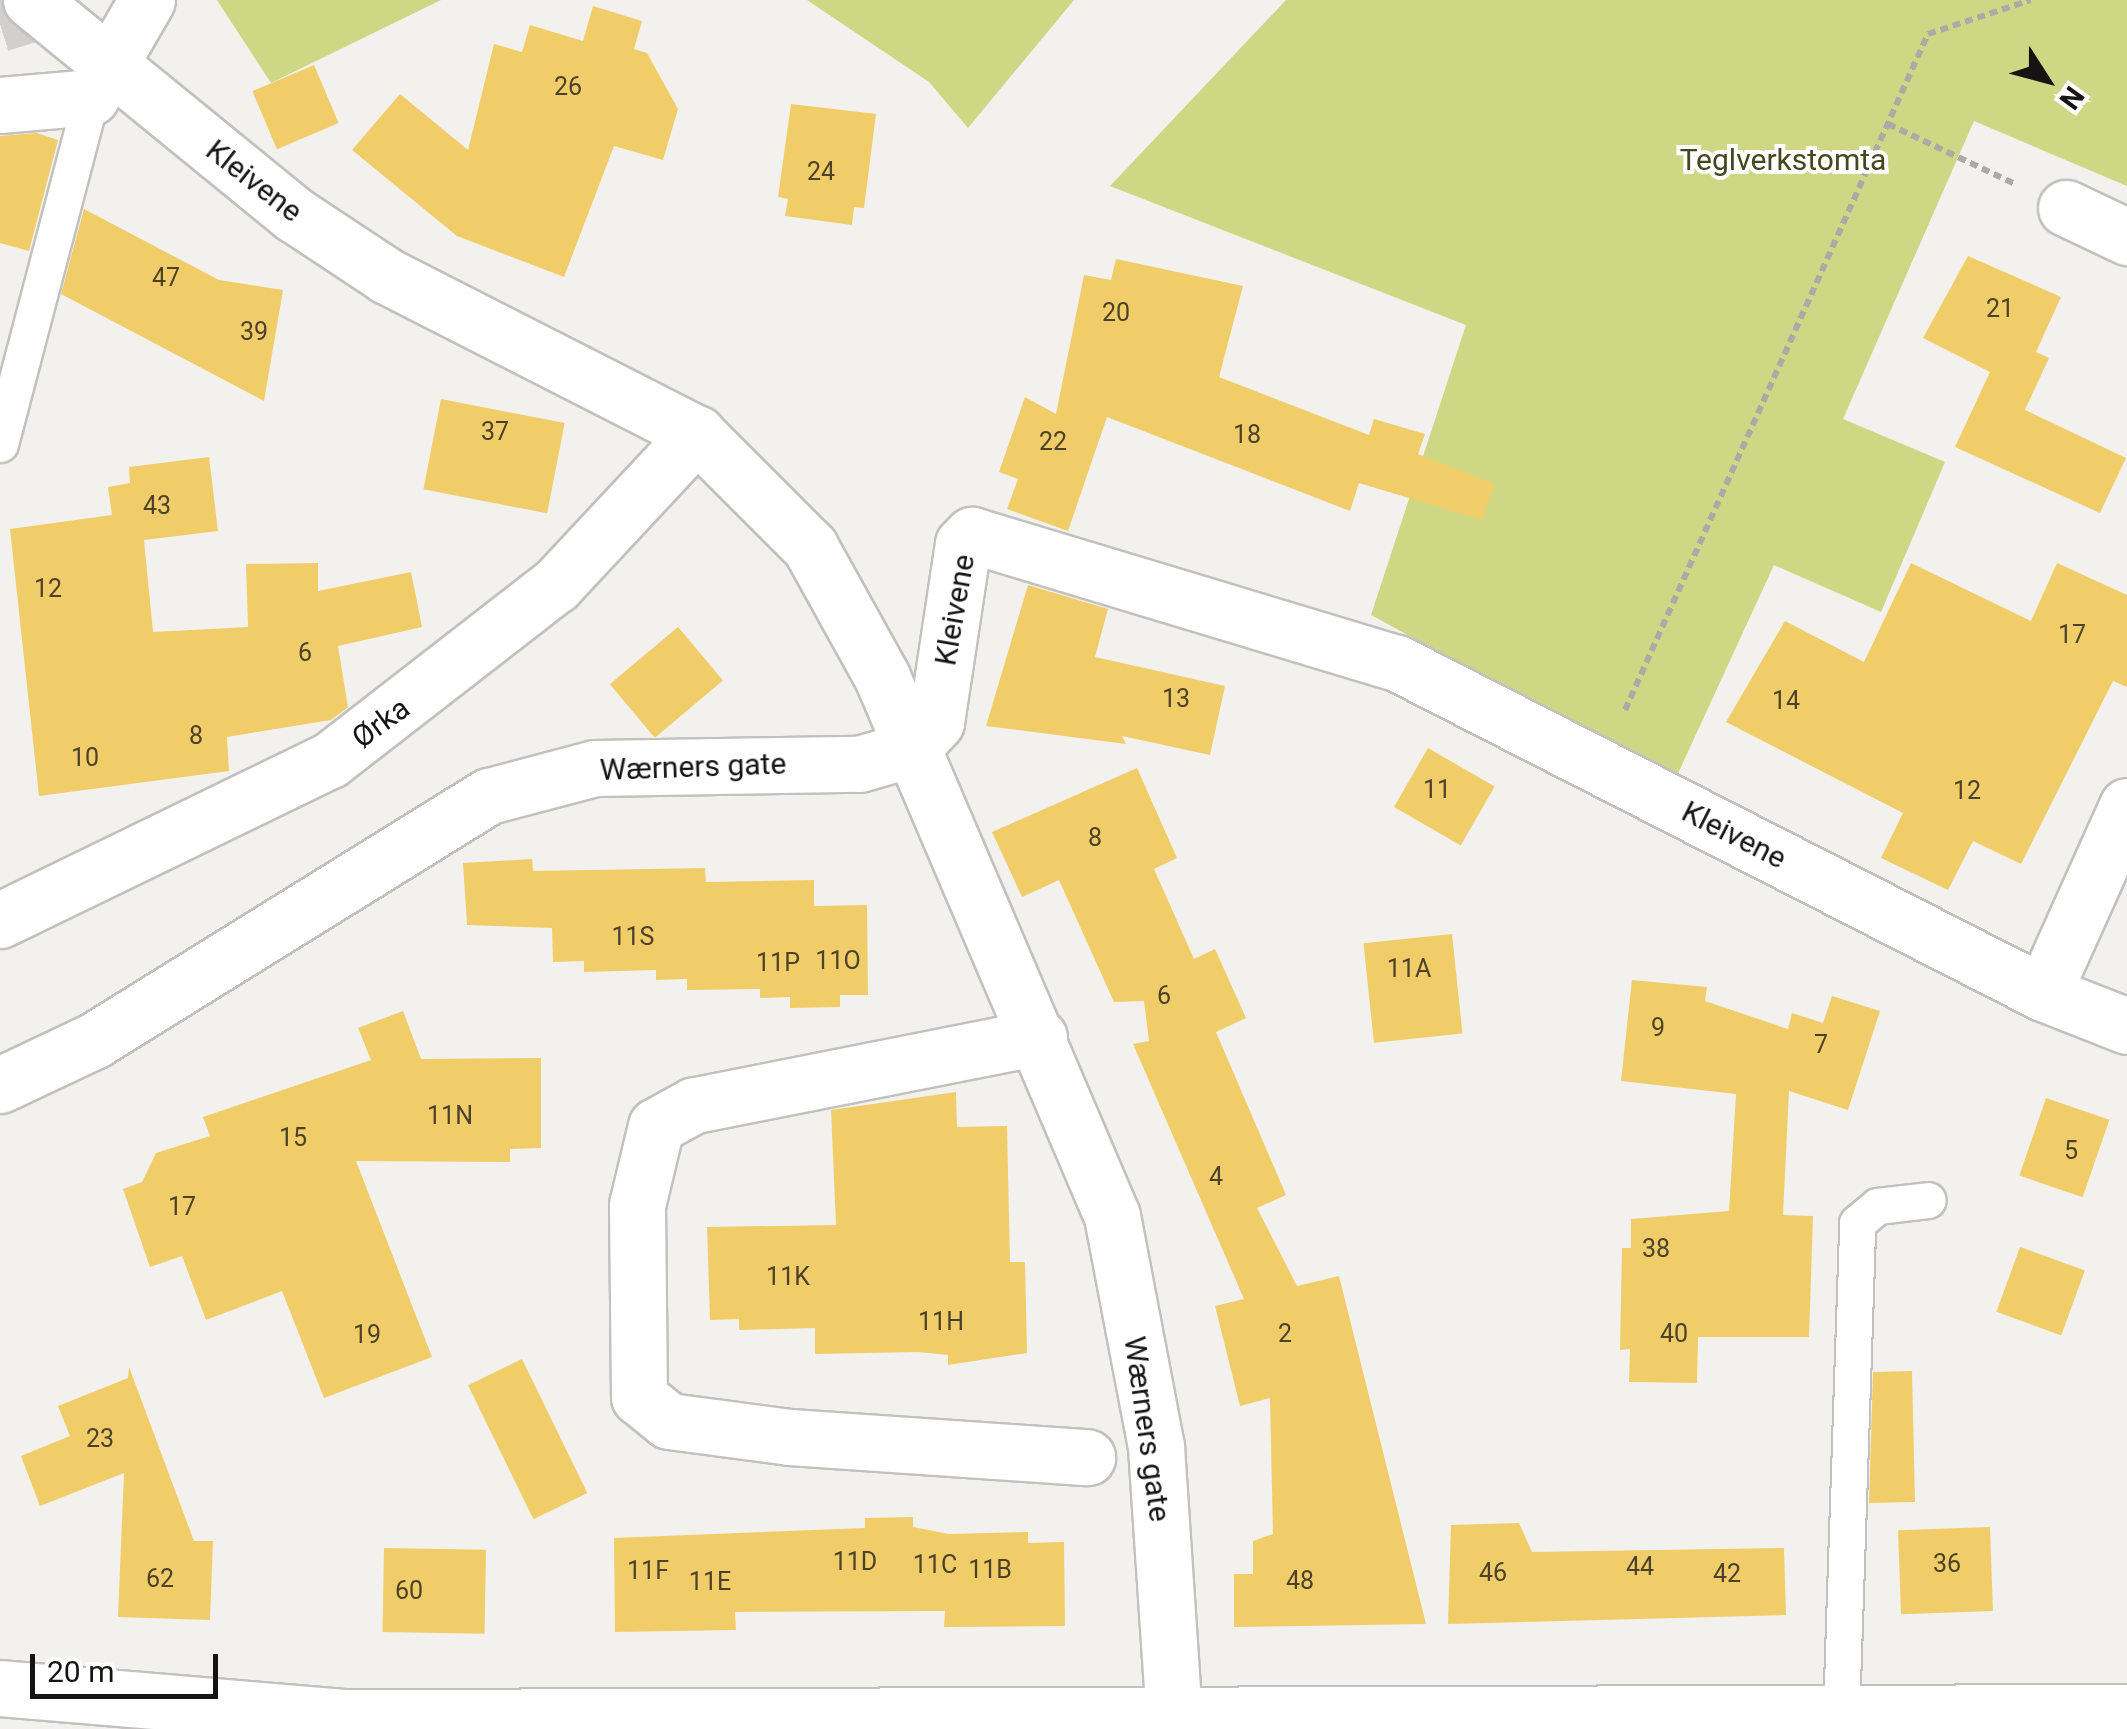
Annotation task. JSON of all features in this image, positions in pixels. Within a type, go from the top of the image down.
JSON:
[{"type":"street","name":"Kleivene","points":[[31,0],[103,83],[387,276],[710,444],[810,547],[912,749],[936,722],[963,544],[972,536],[1397,662],[2044,993],[2127,1026]]},
{"type":"street","points":[[0,105],[103,83],[147,0]]},
{"type":"street","points":[[2066,208],[2127,236]]},
{"type":"street","name":"Ørka","points":[[0,920],[330,760],[556,585],[710,444]]},
{"type":"street","name":"Wærners gate","points":[[0,1085],[95,1040],[488,796],[595,768],[859,764],[912,749],[1040,1037],[1112,1216],[1156,1447],[1174,1716]]},
{"type":"street","points":[[2044,993],[2127,806]]},
{"type":"street","points":[[1040,1037],[694,1105],[656,1126],[637,1205],[640,1398],[669,1421],[790,1437],[1087,1457]]},
{"type":"street","points":[[0,1688],[346,1717],[1174,1716],[1551,1723],[1841,1714],[2127,1712]]},
{"type":"lane","points":[[0,444],[103,83]]},
{"type":"lane","points":[[1841,1714],[1857,1223],[1877,1206],[1928,1200]]},
{"type":"path","points":[[1644,790],[1624,706],[1928,34],[2031,0]]},
{"type":"path","points":[[1888,124],[2066,208]]},
{"type":"green space","points":[[217,0],[441,0],[271,83]]},
{"type":"green space","points":[[807,0],[1074,0],[968,128],[929,82]]},
{"type":"green space","name":"Teglverkstomta","points":[[1286,0],[2127,0],[2127,186],[1974,121],[1843,419],[1945,462],[1881,612],[1774,565],[1675,780],[1371,615],[1466,325],[1110,186]]},
{"type":"building","points":[[593,6],[642,21],[634,49],[647,53],[678,109],[663,160],[614,146],[564,277],[457,236],[352,150],[400,94],[468,150],[494,44],[522,52],[530,25],[583,41]]},
{"type":"building","points":[[314,65],[339,123],[277,149],[252,91]]},
{"type":"building","points":[[791,104],[876,114],[864,208],[854,207],[852,225],[785,216],[788,199],[778,197]]},
{"type":"building","points":[[37,133],[58,140],[29,251],[0,243],[0,136]]},
{"type":"building","points":[[84,209],[219,280],[283,290],[264,401],[61,294]]},
{"type":"building","points":[[1968,256],[2061,297],[2036,352],[2049,358],[2025,410],[2126,458],[2100,513],[1955,447],[1990,372],[1923,338]]},
{"type":"building","points":[[1116,259],[1243,286],[1219,377],[1369,435],[1374,419],[1425,434],[1418,454],[1495,484],[1482,520],[1359,483],[1350,511],[1107,417],[1068,531],[1007,509],[1018,479],[999,472],[1025,397],[1056,414],[1084,275],[1111,280]]},
{"type":"building","points":[[441,399],[565,423],[547,513],[423,489]]},
{"type":"building","points":[[209,457],[218,531],[144,540],[153,632],[248,627],[246,564],[318,563],[318,591],[411,572],[422,627],[338,646],[348,707],[331,720],[227,737],[229,771],[39,796],[10,529],[112,515],[108,487],[130,483],[129,467]]},
{"type":"building","points":[[1911,563],[2031,621],[2057,563],[2127,595],[2127,687],[2113,681],[2021,864],[1973,841],[1948,890],[1881,858],[1903,813],[1726,722],[1785,621],[1864,662]]},
{"type":"building","points":[[1028,585],[1108,609],[1095,657],[1225,686],[1210,755],[1122,736],[1126,744],[986,726]]},
{"type":"building","points":[[678,627],[723,681],[655,738],[610,684]]},
{"type":"building","points":[[1428,748],[1495,786],[1461,845],[1394,807]]},
{"type":"building","points":[[1137,768],[1177,858],[1154,869],[1194,959],[1215,949],[1246,1018],[1216,1032],[1286,1195],[1257,1208],[1297,1286],[1339,1276],[1426,1624],[1234,1627],[1234,1574],[1253,1574],[1253,1541],[1273,1534],[1270,1398],[1240,1406],[1215,1306],[1244,1299],[1133,1044],[1149,1041],[1144,1001],[1114,1002],[1059,880],[1022,897],[992,832]]},
{"type":"building","points":[[532,859],[533,871],[705,868],[706,882],[814,880],[814,906],[867,905],[868,995],[840,995],[840,1007],[790,1008],[790,997],[760,998],[760,989],[687,990],[687,979],[656,980],[656,970],[584,972],[584,961],[553,962],[552,928],[467,925],[463,863]]},
{"type":"building","points":[[1452,934],[1462,1033],[1374,1043],[1363,943]]},
{"type":"building","points":[[1632,980],[1707,987],[1705,1001],[1788,1029],[1792,1013],[1823,1023],[1832,996],[1880,1011],[1848,1110],[1789,1091],[1783,1215],[1813,1216],[1809,1337],[1698,1337],[1697,1383],[1629,1382],[1630,1349],[1620,1350],[1622,1248],[1631,1248],[1631,1219],[1729,1211],[1736,1094],[1621,1081]]},
{"type":"building","points":[[403,1011],[421,1059],[541,1058],[541,1148],[510,1149],[510,1162],[356,1161],[432,1357],[324,1398],[282,1291],[206,1320],[182,1256],[150,1267],[123,1189],[142,1182],[156,1153],[210,1136],[203,1117],[371,1060],[358,1028]]},
{"type":"building","points":[[956,1092],[957,1127],[1007,1126],[1010,1262],[1025,1262],[1027,1353],[948,1365],[948,1355],[918,1352],[815,1354],[815,1328],[739,1330],[739,1319],[710,1320],[707,1227],[836,1225],[831,1110]]},
{"type":"building","points":[[2046,1098],[2109,1120],[2083,1197],[2019,1176]]},
{"type":"building","points":[[2020,1247],[2085,1271],[2061,1335],[1996,1312]]},
{"type":"building","points":[[522,1359],[587,1493],[533,1519],[468,1385]]},
{"type":"building","points":[[129,1367],[194,1541],[213,1541],[210,1620],[118,1617],[124,1473],[40,1506],[21,1456],[70,1436],[58,1406],[128,1378]]},
{"type":"building","points":[[1912,1371],[1915,1502],[1869,1503],[1873,1372]]},
{"type":"building","points":[[913,1517],[913,1527],[949,1534],[1028,1532],[1028,1543],[1064,1542],[1065,1626],[944,1627],[945,1611],[735,1612],[736,1630],[615,1632],[614,1538],[865,1528],[865,1518]]},
{"type":"building","points":[[1519,1523],[1532,1552],[1784,1548],[1786,1615],[1448,1624],[1451,1525]]},
{"type":"building","points":[[1990,1527],[1993,1611],[1901,1614],[1898,1530]]},
{"type":"building","points":[[384,1548],[486,1550],[485,1634],[383,1632]]},
{"type":"tunnel","points":[[0,24],[77,0]]}]
